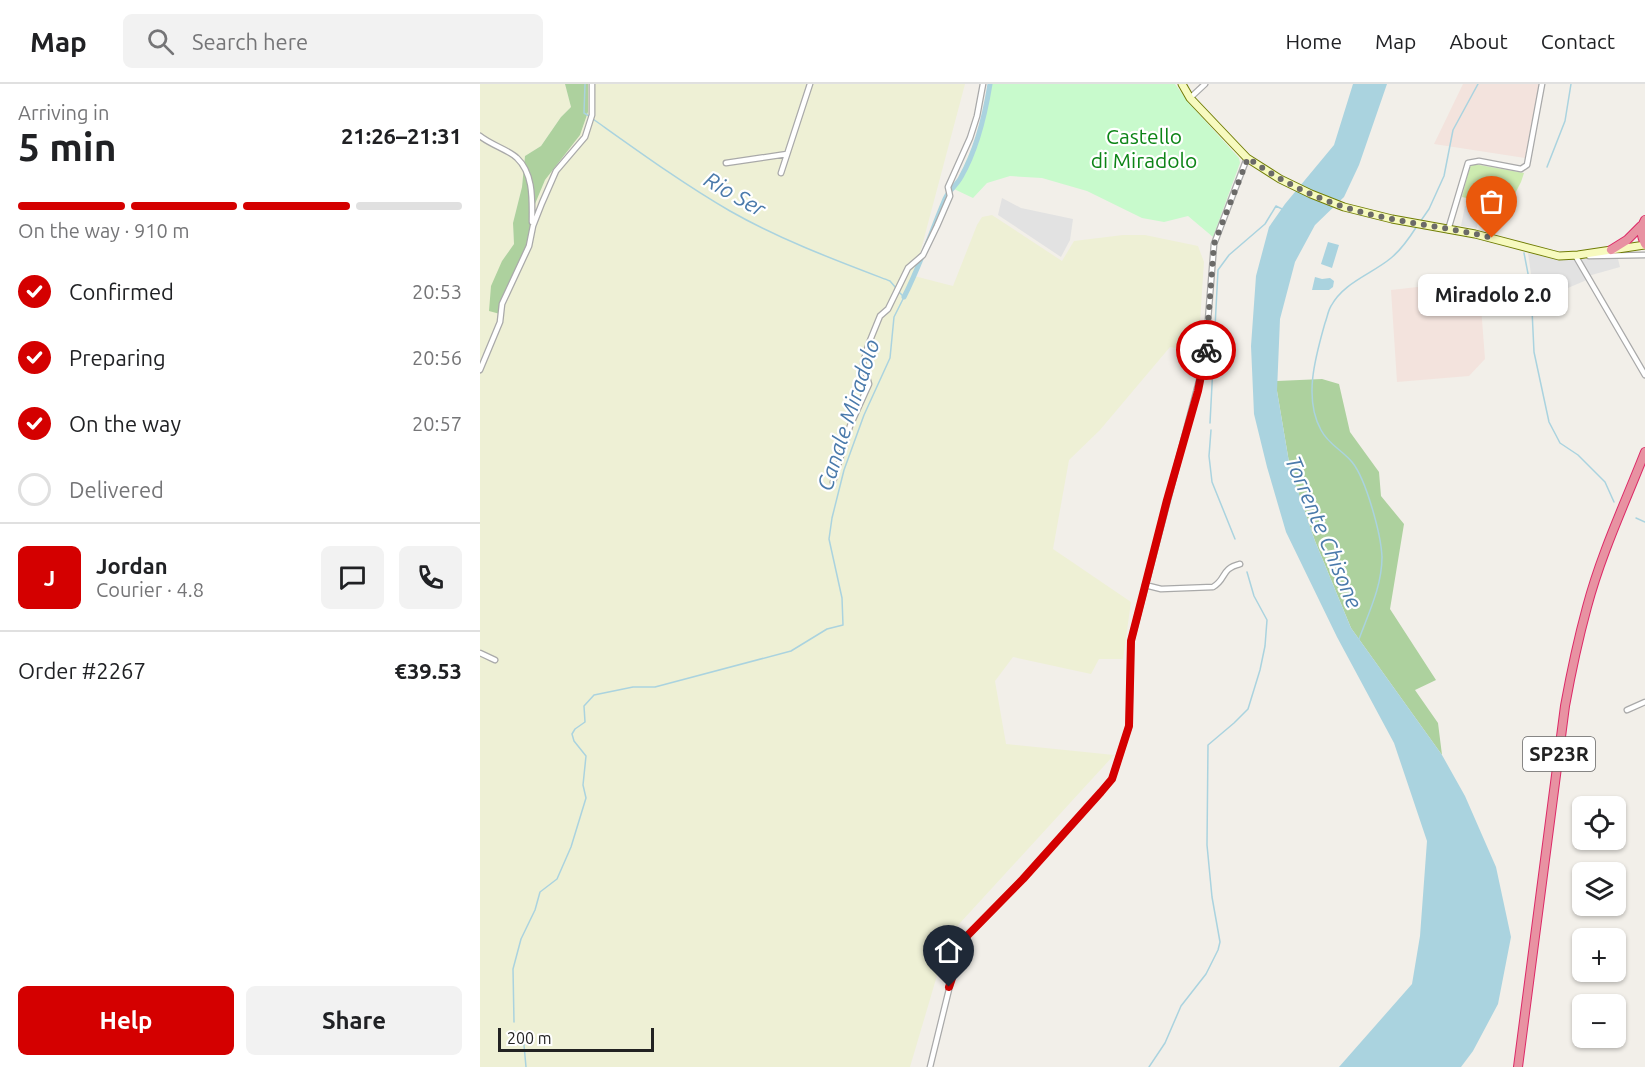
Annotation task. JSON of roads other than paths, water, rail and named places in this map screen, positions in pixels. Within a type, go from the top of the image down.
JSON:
[{"type":"highway","points":[[1643,223],[1642,236],[1645,244]]},
{"type":"highway","points":[[1611,250],[1627,240],[1643,223]]},
{"type":"highway","name":"SP23R","points":[[1518,1067],[1565,706],[1575,657],[1587,606],[1600,567],[1645,452]]},
{"type":"highway","name":"SP23R","points":[[1523,1067],[1562,764],[1580,657],[1593,604],[1605,568],[1645,466]]},
{"type":"street","points":[[480,370],[500,322],[502,304],[529,246],[533,226],[556,171],[585,137],[591,122],[592,84]]},
{"type":"street","points":[[781,173],[810,84]]},
{"type":"street","points":[[833,482],[850,426],[869,384],[863,363],[869,343],[880,316],[888,309],[908,268],[923,255],[950,196],[948,187],[970,138],[983,84]]},
{"type":"street","points":[[1182,84],[1190,98],[1248,158],[1280,179],[1344,207],[1376,216],[1475,234],[1559,256],[1645,244]]},
{"type":"street","points":[[1190,98],[1205,84]]},
{"type":"street","points":[[1448,230],[1468,163],[1479,161],[1521,170],[1527,165],[1542,84]]},
{"type":"street","points":[[480,136],[517,158],[530,180],[533,226]]},
{"type":"street","points":[[726,163],[787,154]]},
{"type":"street","points":[[930,1067],[953,973],[966,937],[1023,879],[1112,779],[1129,726],[1131,641],[1205,358],[1214,244],[1248,158]]},
{"type":"street","points":[[1576,255],[1618,257],[1645,255]]},
{"type":"street","points":[[1576,255],[1645,375]]},
{"type":"street","points":[[1145,585],[1161,589],[1213,587],[1218,584],[1226,570],[1240,564]]},
{"type":"street","points":[[480,653],[495,660]]},
{"type":"street","points":[[1627,710],[1645,702]]},
{"type":"water","points":[[1353,84],[1387,84],[1359,165],[1344,197],[1315,225],[1295,262],[1280,319],[1277,391],[1290,468],[1315,541],[1351,628],[1442,755],[1465,796],[1496,867],[1511,937],[1498,1004],[1473,1051],[1461,1067],[1339,1067],[1412,984],[1420,936],[1427,841],[1394,743],[1337,637],[1286,532],[1254,414],[1251,346],[1256,276],[1269,227],[1334,145]]},
{"type":"water","points":[[1328,242],[1339,245],[1332,268],[1321,264]]},
{"type":"water","points":[[1315,277],[1330,278],[1334,281],[1333,287],[1329,290],[1312,290]]},
{"type":"waterway","name":"Rio Ser","points":[[585,84],[584,113],[589,116]]},
{"type":"waterway","name":"Canale Miradolo","points":[[904,297],[945,199],[959,180],[972,155],[983,120],[990,84]]},
{"type":"waterway","points":[[1420,222],[1429,209],[1444,176],[1453,130],[1478,84]]},
{"type":"waterway","points":[[1547,167],[1565,121],[1571,84]]},
{"type":"waterway","name":"Rio Ser","points":[[593,119],[677,178],[730,211],[789,240],[890,281],[896,288]]},
{"type":"waterway","points":[[1210,423],[1218,270],[1229,255],[1265,224],[1276,206],[1282,209]]},
{"type":"waterway","name":"Torrente Chisone","points":[[1359,639],[1377,589],[1381,568],[1381,547],[1372,507],[1357,470],[1352,462],[1324,435],[1316,418],[1312,391],[1313,376],[1330,308],[1351,284],[1395,255],[1417,226]]},
{"type":"waterway","points":[[1524,253],[1531,289],[1534,352],[1549,422],[1560,443],[1578,455],[1605,482],[1614,502]]},
{"type":"waterway","name":"Canale Miradolo","points":[[514,1022],[513,969],[521,939],[535,910],[540,892],[557,879],[571,847],[586,798],[583,785],[586,756],[574,741],[572,734],[585,722],[584,706],[594,695],[633,687],[655,687],[791,651],[827,629],[843,625],[842,598],[829,539],[832,518],[844,470],[864,415],[890,358],[894,317],[904,297],[899,292]]},
{"type":"waterway","points":[[1211,430],[1209,456],[1212,482],[1235,539]]},
{"type":"waterway","points":[[1636,518],[1645,522]]},
{"type":"waterway","points":[[1149,1067],[1165,1043],[1181,1006],[1206,974],[1220,942],[1212,897],[1207,845],[1208,745],[1248,709],[1260,670],[1267,620],[1254,596],[1247,572]]},
{"type":"waterway","points":[[514,1031],[524,1045],[526,1067]]},
{"type":"place","name":"Miradolo 2.0","points":[[1492,238]]},
{"type":"park label","name":"Castello di Miradolo","points":[[1144,149]]}]
